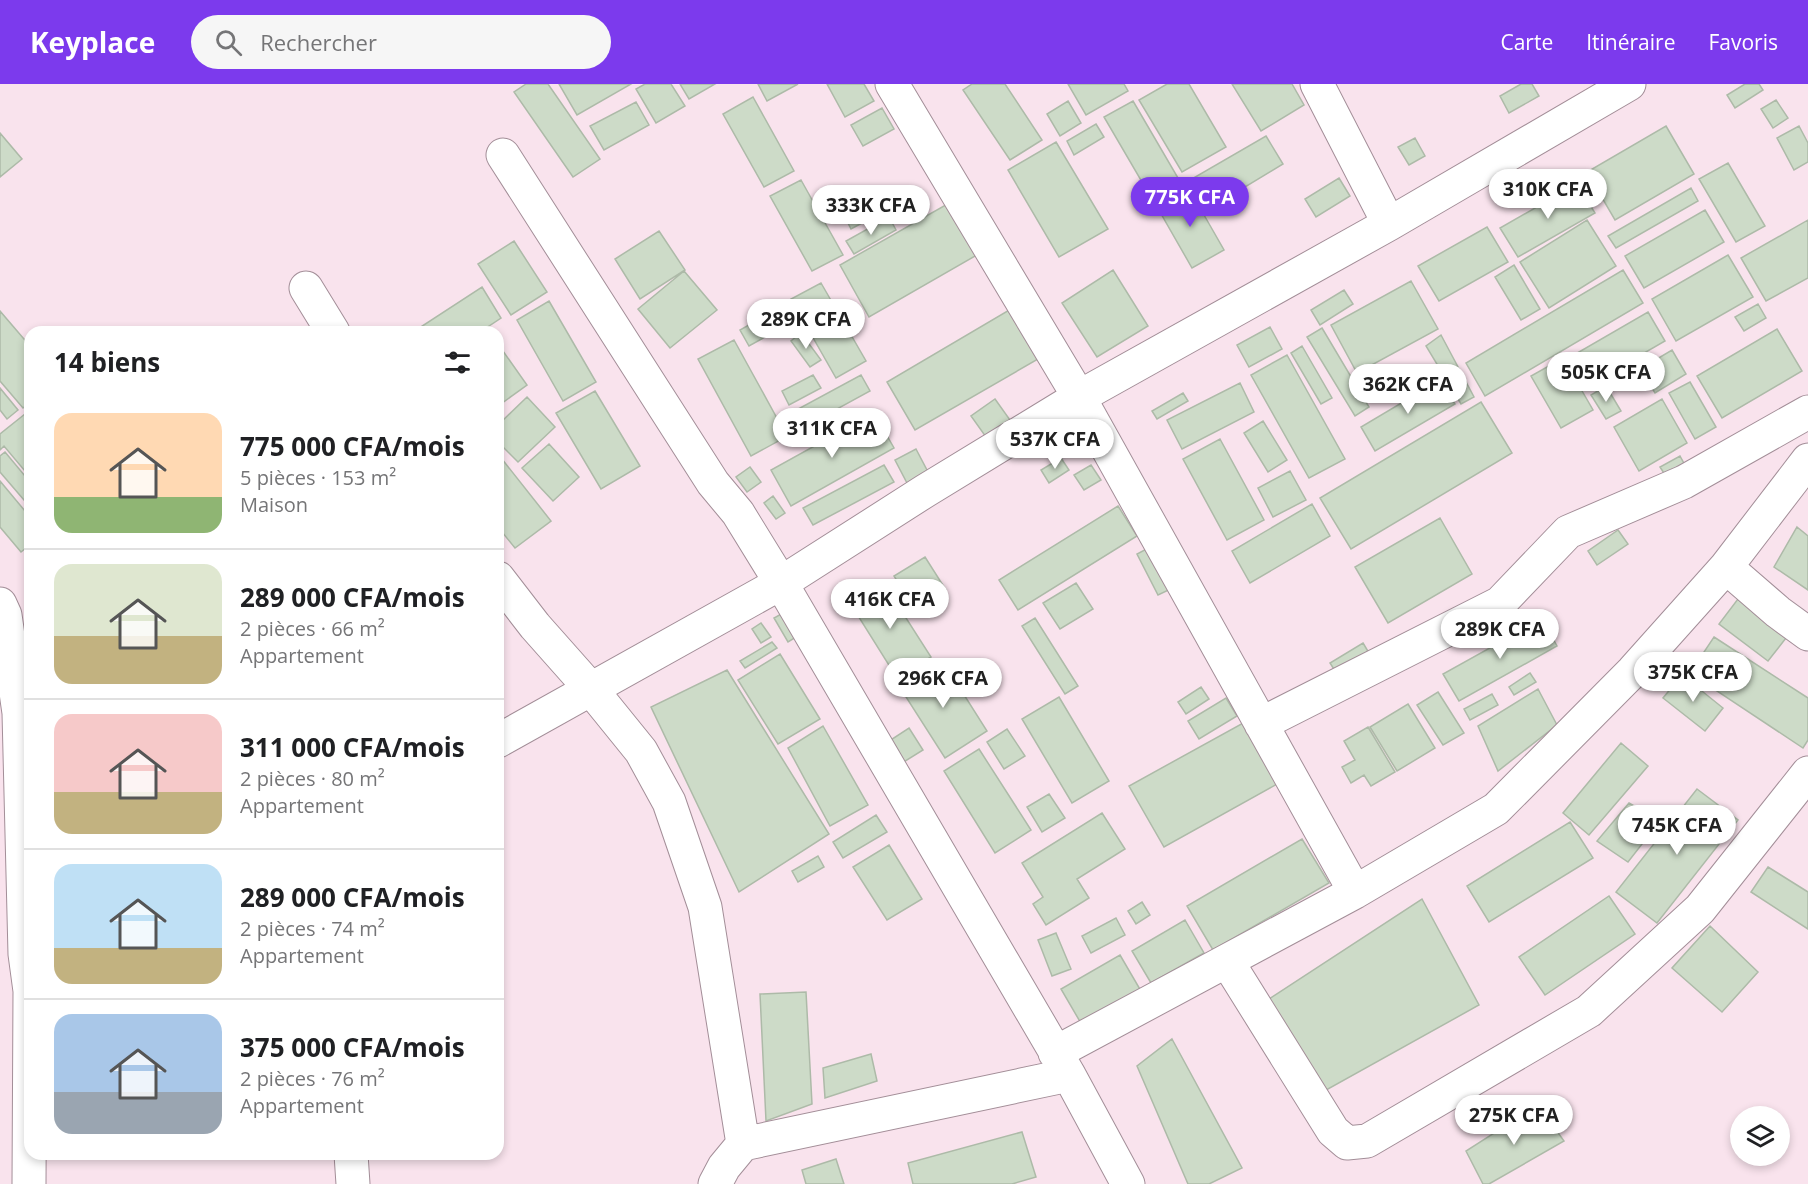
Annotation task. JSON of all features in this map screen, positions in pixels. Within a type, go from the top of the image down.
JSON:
[{"type":"street","points":[[892,84],[1079,397],[1355,892]]},
{"type":"street","points":[[1317,84],[1389,225]]},
{"type":"street","points":[[504,738],[781,584],[925,491],[1079,397],[1389,225],[1629,84]]},
{"type":"street","points":[[503,155],[713,483],[738,513],[1062,1064],[1128,1184]]},
{"type":"street","points":[[306,288],[329,326]]},
{"type":"street","points":[[1261,724],[1500,603],[1568,532],[1684,482],[1808,412]]},
{"type":"street","points":[[715,1184],[724,1167],[742,1144],[1062,1064],[1227,961],[1355,892],[1496,809],[1634,671],[1726,567],[1808,460]]},
{"type":"street","points":[[1726,567],[1778,612],[1808,634]]},
{"type":"street","points":[[504,586],[641,751],[669,802],[705,907],[742,1144]]},
{"type":"street","points":[[0,604],[5,615],[10,713],[12,954],[24,979]]},
{"type":"street","points":[[1227,961],[1333,1131],[1347,1143],[1366,1141],[1589,1011],[1700,909],[1808,773]]},
{"type":"street","points":[[28,1160],[28,1184]]},
{"type":"street","points":[[351,1160],[353,1184]]},
{"type":"building","points":[[526,84],[548,84],[600,159],[573,177],[514,92]]},
{"type":"building","points":[[559,84],[631,84],[577,115]]},
{"type":"building","points":[[645,84],[671,84],[685,106],[656,123],[636,89]]},
{"type":"building","points":[[680,84],[715,84],[689,99]]},
{"type":"building","points":[[758,84],[798,84],[767,101]]},
{"type":"building","points":[[827,84],[864,84],[874,101],[845,117]]},
{"type":"building","points":[[972,84],[1005,84],[1042,140],[1010,160],[963,90]]},
{"type":"building","points":[[1068,84],[1124,84],[1128,91],[1086,115]]},
{"type":"building","points":[[1167,84],[1189,84],[1226,147],[1182,172],[1139,100]]},
{"type":"building","points":[[1232,84],[1292,84],[1304,105],[1261,131]]},
{"type":"building","points":[[1521,84],[1532,84],[1539,96],[1509,113],[1500,96]]},
{"type":"building","points":[[1745,84],[1759,84],[1763,90],[1735,108],[1727,95]]},
{"type":"building","points":[[753,97],[794,171],[764,187],[723,114]]},
{"type":"building","points":[[1776,100],[1788,118],[1773,128],[1761,109]]},
{"type":"building","points":[[1068,101],[1081,123],[1060,136],[1047,114]]},
{"type":"building","points":[[1133,101],[1178,178],[1149,194],[1104,117]]},
{"type":"building","points":[[636,102],[649,125],[604,150],[590,126]]},
{"type":"building","points":[[882,108],[894,129],[863,146],[851,125]]},
{"type":"building","points":[[1096,124],[1104,137],[1074,155],[1067,141]]},
{"type":"building","points":[[1666,126],[1694,174],[1615,220],[1587,172]]},
{"type":"building","points":[[1799,126],[1808,143],[1808,162],[1794,170],[1777,138]]},
{"type":"building","points":[[0,133],[22,159],[0,177]]},
{"type":"building","points":[[1266,136],[1283,164],[1207,210],[1190,180]]},
{"type":"building","points":[[1415,138],[1425,156],[1409,165],[1398,147]]},
{"type":"building","points":[[1056,142],[1108,229],[1059,257],[1008,170]]},
{"type":"building","points":[[1728,163],[1765,226],[1736,242],[1699,179]]},
{"type":"building","points":[[1339,178],[1350,196],[1316,217],[1305,199]]},
{"type":"building","points":[[801,180],[843,255],[812,271],[770,196]]},
{"type":"building","points":[[1577,184],[1595,213],[1518,257],[1500,228]]},
{"type":"building","points":[[1188,187],[1224,250],[1192,268],[1156,205]]},
{"type":"building","points":[[1691,188],[1698,201],[1616,248],[1608,236]]},
{"type":"building","points":[[958,198],[989,248],[869,317],[840,265]]},
{"type":"building","points":[[875,203],[881,213],[851,229],[846,219]]},
{"type":"building","points":[[1705,210],[1724,242],[1644,288],[1625,256]]},
{"type":"building","points":[[889,217],[896,230],[854,254],[846,241]]},
{"type":"building","points":[[1587,220],[1616,266],[1549,308],[1520,262]]},
{"type":"building","points":[[1808,220],[1808,278],[1766,301],[1741,258]]},
{"type":"building","points":[[1487,227],[1508,262],[1439,301],[1418,266]]},
{"type":"building","points":[[659,231],[685,270],[640,299],[615,259]]},
{"type":"building","points":[[514,241],[547,292],[511,315],[478,264]]},
{"type":"building","points":[[1728,255],[1753,297],[1676,341],[1652,299]]},
{"type":"building","points":[[1514,265],[1540,309],[1521,320],[1495,277]]},
{"type":"building","points":[[1113,270],[1148,326],[1097,357],[1062,303]]},
{"type":"building","points":[[1623,270],[1643,303],[1485,396],[1466,363]]},
{"type":"building","points":[[684,271],[717,310],[670,348],[638,309]]},
{"type":"building","points":[[1411,281],[1438,329],[1357,373],[1331,325]]},
{"type":"building","points":[[821,283],[866,361],[836,378],[791,299]]},
{"type":"building","points":[[482,287],[501,318],[489,326],[422,326]]},
{"type":"building","points":[[1344,290],[1353,304],[1320,325],[1311,310]]},
{"type":"building","points":[[549,301],[596,382],[563,401],[517,320]]},
{"type":"building","points":[[1758,304],[1766,318],[1744,331],[1735,317]]},
{"type":"building","points":[[1016,306],[1045,355],[915,430],[887,382]]},
{"type":"building","points":[[779,308],[788,324],[749,346],[740,330]]},
{"type":"building","points":[[0,311],[24,339],[24,407],[0,381]]},
{"type":"building","points":[[1648,312],[1665,341],[1589,385],[1572,356]]},
{"type":"building","points":[[1270,327],[1282,349],[1249,367],[1237,345]]},
{"type":"building","points":[[1322,328],[1369,407],[1355,416],[1307,337]]},
{"type":"building","points":[[1777,329],[1802,371],[1722,418],[1697,376]]},
{"type":"building","points":[[801,333],[821,360],[810,367],[791,341]]},
{"type":"building","points":[[1441,335],[1474,397],[1461,404],[1426,346]]},
{"type":"building","points":[[734,340],[778,420],[861,375],[870,391],[751,456],[698,359]]},
{"type":"building","points":[[1302,346],[1332,398],[1321,404],[1291,353]]},
{"type":"building","points":[[1672,350],[1686,374],[1655,393],[1640,369]]},
{"type":"building","points":[[504,352],[527,385],[504,402]]},
{"type":"building","points":[[1287,355],[1345,459],[1309,478],[1251,375]]},
{"type":"building","points":[[1563,358],[1593,410],[1561,428],[1531,376]]},
{"type":"building","points":[[813,375],[821,388],[789,405],[782,391]]},
{"type":"building","points":[[1440,380],[1455,404],[1375,451],[1361,427]]},
{"type":"building","points":[[1690,382],[1716,427],[1695,439],[1669,393]]},
{"type":"building","points":[[1240,383],[1254,412],[1182,449],[1167,420]]},
{"type":"building","points":[[1606,386],[1621,411],[1606,419],[1591,395]]},
{"type":"building","points":[[0,388],[18,410],[7,419],[0,410]]},
{"type":"building","points":[[595,391],[640,466],[601,489],[556,413]]},
{"type":"building","points":[[1183,393],[1188,401],[1157,419],[1152,411]]},
{"type":"building","points":[[527,397],[555,427],[518,462],[504,448],[504,419]]},
{"type":"building","points":[[995,399],[1010,420],[986,437],[971,416]]},
{"type":"building","points":[[1662,399],[1687,443],[1639,471],[1614,427]]},
{"type":"building","points":[[1481,402],[1512,453],[1351,549],[1320,498]]},
{"type":"building","points":[[874,413],[894,448],[791,506],[771,470]]},
{"type":"building","points":[[24,415],[24,470],[4,446],[0,450],[0,434]]},
{"type":"building","points":[[1263,421],[1287,460],[1268,472],[1244,433]]},
{"type":"building","points":[[1220,439],[1264,520],[1227,540],[1183,459]]},
{"type":"building","points":[[549,444],[579,477],[553,501],[522,468]]},
{"type":"building","points":[[916,449],[928,472],[907,483],[895,460]]},
{"type":"building","points":[[5,452],[24,475],[24,500],[0,472],[0,456]]},
{"type":"building","points":[[1680,456],[1686,467],[1667,478],[1660,467]]},
{"type":"building","points":[[1061,458],[1069,470],[1049,483],[1041,470]]},
{"type":"building","points":[[504,462],[551,521],[515,548],[504,534]]},
{"type":"building","points":[[884,465],[894,482],[813,525],[803,508]]},
{"type":"building","points":[[1091,465],[1101,480],[1084,490],[1074,475]]},
{"type":"building","points":[[750,467],[761,482],[747,492],[736,477]]},
{"type":"building","points":[[1290,471],[1306,500],[1273,517],[1258,488]]},
{"type":"building","points":[[0,481],[24,510],[24,550],[21,552],[0,527]]},
{"type":"building","points":[[773,496],[785,513],[776,519],[764,503]]},
{"type":"building","points":[[1312,504],[1330,536],[1250,583],[1232,551]]},
{"type":"building","points":[[1118,506],[1137,536],[1018,610],[999,580]]},
{"type":"building","points":[[1440,518],[1472,574],[1388,623],[1355,567]]},
{"type":"building","points":[[1797,527],[1808,536],[1808,590],[1774,567]]},
{"type":"building","points":[[1618,530],[1628,544],[1597,565],[1588,551]]},
{"type":"building","points":[[1154,545],[1175,587],[1158,595],[1137,554]]},
{"type":"building","points":[[925,557],[946,590],[915,610],[894,576]]},
{"type":"building","points":[[883,582],[931,657],[897,678],[850,603]]},
{"type":"building","points":[[1076,583],[1093,609],[1060,629],[1043,603]]},
{"type":"building","points":[[1741,595],[1790,633],[1768,661],[1719,624]]},
{"type":"building","points":[[792,608],[806,631],[788,642],[774,618]]},
{"type":"building","points":[[1035,618],[1078,686],[1065,694],[1022,626]]},
{"type":"building","points":[[1542,619],[1557,646],[1459,701],[1443,674]]},
{"type":"building","points":[[761,623],[771,637],[761,643],[752,629]]},
{"type":"building","points":[[1714,637],[1808,698],[1808,740],[1803,748],[1690,673]]},
{"type":"building","points":[[772,642],[777,648],[745,668],[740,661]]},
{"type":"building","points":[[1363,643],[1375,663],[1342,682],[1330,663]]},
{"type":"building","points":[[780,654],[820,719],[778,744],[738,680]]},
{"type":"building","points":[[942,660],[987,731],[945,758],[899,686]]},
{"type":"building","points":[[727,670],[829,834],[739,892],[651,707]]},
{"type":"building","points":[[1530,673],[1536,682],[1514,695],[1509,687]]},
{"type":"building","points":[[1682,675],[1723,708],[1705,731],[1663,698]]},
{"type":"building","points":[[1201,687],[1209,699],[1186,714],[1178,702]]},
{"type":"building","points":[[1538,689],[1557,725],[1498,771],[1478,726]]},
{"type":"building","points":[[1438,692],[1464,733],[1443,745],[1417,705]]},
{"type":"building","points":[[1492,694],[1498,705],[1470,720],[1464,709]]},
{"type":"building","points":[[1059,697],[1109,781],[1072,803],[1022,719]]},
{"type":"building","points":[[1226,698],[1237,716],[1199,739],[1188,721]]},
{"type":"building","points":[[1408,704],[1435,748],[1397,771],[1370,727]]},
{"type":"building","points":[[1245,722],[1279,783],[1164,847],[1129,786]]},
{"type":"building","points":[[823,726],[868,805],[830,826],[788,748]]},
{"type":"building","points":[[1368,727],[1395,772],[1371,786],[1364,775],[1351,783],[1342,767],[1355,760],[1344,741]]},
{"type":"building","points":[[909,728],[923,750],[894,768],[880,747]]},
{"type":"building","points":[[1007,729],[1025,756],[1004,769],[987,742]]},
{"type":"building","points":[[1621,743],[1648,766],[1589,835],[1563,813]]},
{"type":"building","points":[[979,749],[1031,830],[995,853],[944,771]]},
{"type":"building","points":[[1697,789],[1738,820],[1657,923],[1616,892]]},
{"type":"building","points":[[1049,794],[1065,818],[1042,832],[1027,807]]},
{"type":"building","points":[[1629,803],[1660,821],[1628,862],[1597,841]]},
{"type":"building","points":[[1102,813],[1125,849],[1077,879],[1089,898],[1046,925],[1033,904],[1043,897],[1022,863]]},
{"type":"building","points":[[876,815],[887,832],[843,858],[833,842]]},
{"type":"building","points":[[1570,822],[1593,858],[1489,922],[1467,886]]},
{"type":"building","points":[[1302,839],[1329,883],[1213,950],[1187,906]]},
{"type":"building","points":[[889,845],[922,899],[887,920],[853,867]]},
{"type":"building","points":[[818,856],[824,867],[798,882],[792,871]]},
{"type":"building","points":[[1768,867],[1808,892],[1808,929],[1751,892]]},
{"type":"building","points":[[1609,896],[1635,934],[1545,995],[1519,957]]},
{"type":"building","points":[[1422,899],[1479,1005],[1319,1094],[1266,1001]]},
{"type":"building","points":[[1142,902],[1150,915],[1136,924],[1128,911]]},
{"type":"building","points":[[1116,918],[1125,935],[1091,953],[1082,936]]},
{"type":"building","points":[[1185,920],[1204,953],[1151,983],[1132,951]]},
{"type":"building","points":[[1710,926],[1758,972],[1722,1012],[1672,968]]},
{"type":"building","points":[[1056,933],[1071,969],[1052,976],[1038,940]]},
{"type":"building","points":[[1120,955],[1141,991],[1082,1025],[1061,989]]},
{"type":"building","points":[[806,992],[812,1104],[766,1121],[760,994]]},
{"type":"building","points":[[1172,1039],[1242,1168],[1209,1184],[1188,1184],[1137,1066]]},
{"type":"building","points":[[871,1054],[877,1081],[825,1098],[823,1068]]},
{"type":"building","points":[[1538,1105],[1564,1141],[1489,1184],[1483,1184],[1466,1151]]},
{"type":"building","points":[[1022,1132],[1036,1177],[1012,1184],[913,1184],[908,1163]]},
{"type":"building","points":[[836,1159],[844,1184],[806,1184],[802,1170]]}]
